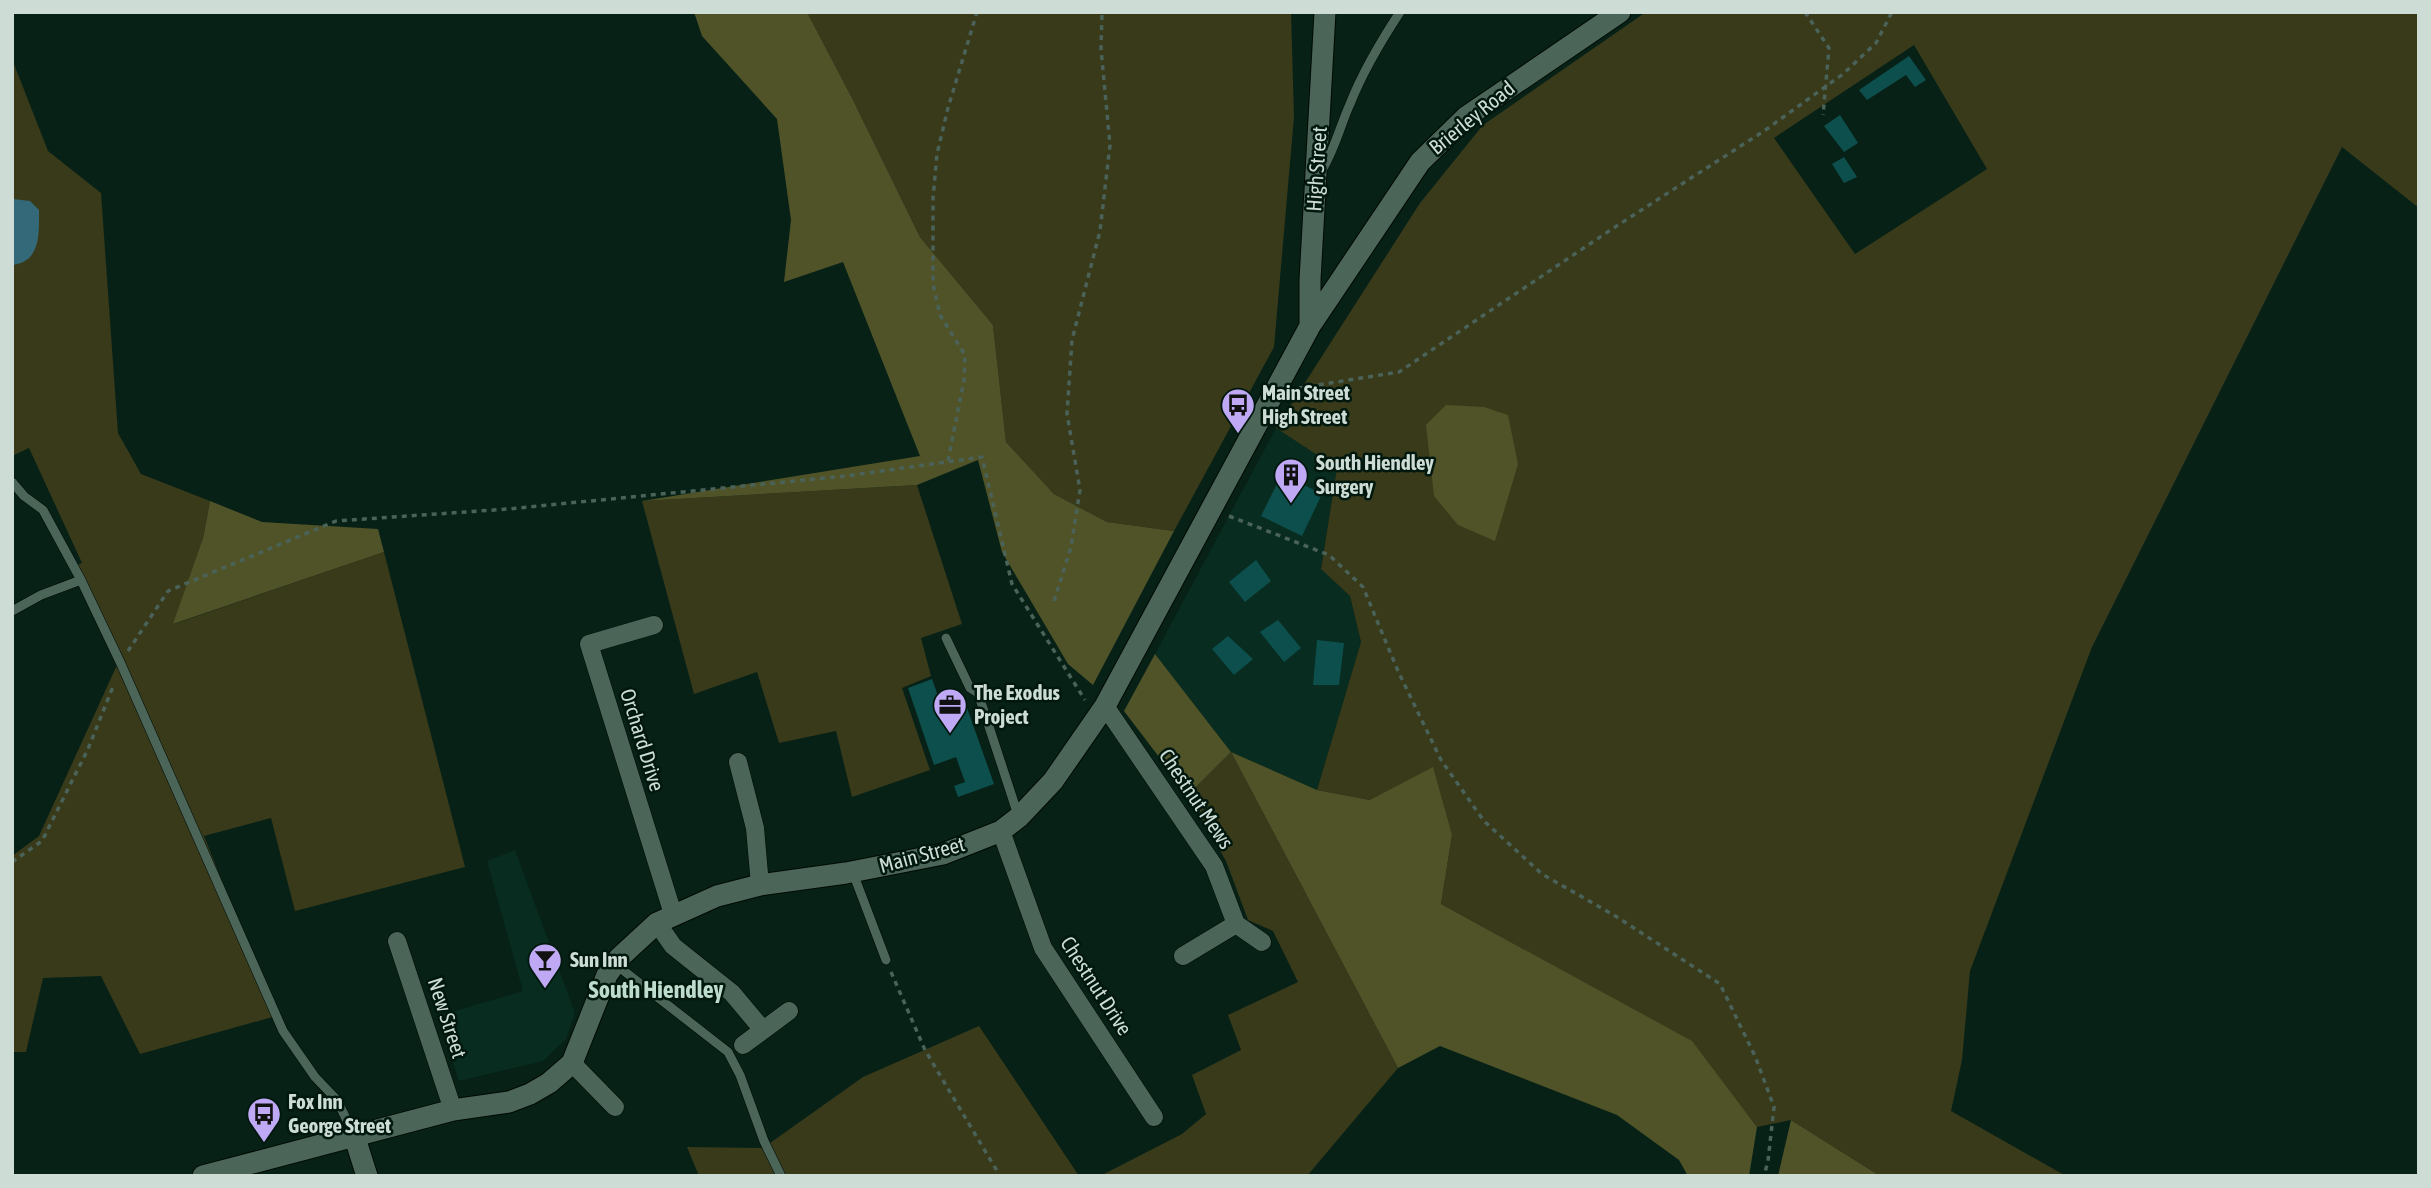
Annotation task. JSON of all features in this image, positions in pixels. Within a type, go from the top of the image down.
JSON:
[{"type":"street","name":"High Street","points":[[1310,326],[1310,280],[1325,12]]},
{"type":"street","name":"Brierley Road","points":[[1310,326],[1420,162],[1466,117],[1620,12]]},
{"type":"street","name":"Main Street","points":[[203,1176],[236,1172],[354,1135],[453,1110],[509,1102],[549,1083],[572,1063],[607,975],[633,943],[665,918],[717,896],[760,885],[943,854],[1001,831],[1019,817],[1053,781],[1101,713],[1310,326]]},
{"type":"street","name":"Orchard Drive","points":[[654,625],[589,644],[665,918]]},
{"type":"street","name":"Chestnut Mews","points":[[1101,713],[1214,866],[1236,924]]},
{"type":"street","points":[[738,762],[755,828],[760,885]]},
{"type":"street","name":"Chestnut Drive","points":[[1001,831],[1043,948],[1154,1117]]},
{"type":"street","points":[[665,918],[673,946],[732,993],[763,1030]]},
{"type":"street","points":[[1183,956],[1236,924],[1262,942]]},
{"type":"street","name":"New Street","points":[[397,941],[453,1110]]},
{"type":"street","points":[[743,1045],[789,1011]]},
{"type":"street","points":[[572,1063],[615,1107]]},
{"type":"street","points":[[354,1135],[367,1176]]},
{"type":"lane","points":[[1316,179],[1333,151],[1366,69],[1401,12]]},
{"type":"lane","points":[[12,482],[24,496],[43,510],[81,580],[121,664],[283,1031],[315,1077],[337,1100],[354,1135]]},
{"type":"lane","points":[[12,611],[41,595],[81,580]]},
{"type":"lane","points":[[946,638],[970,688],[978,693],[1019,817]]},
{"type":"lane","points":[[852,871],[886,960]]},
{"type":"lane","points":[[615,964],[728,1052],[740,1075],[767,1150],[781,1176]]},
{"type":"path","points":[[948,461],[964,380],[965,355],[940,316],[933,284],[933,198],[940,142],[977,12]]},
{"type":"path","points":[[1054,601],[1071,547],[1080,490],[1067,414],[1072,340],[1100,231],[1110,145],[1101,49],[1102,12]]},
{"type":"path","points":[[1805,12],[1829,48],[1823,115]]},
{"type":"path","points":[[1276,388],[1309,387],[1399,372],[1764,131],[1843,74],[1876,43],[1892,12]]},
{"type":"path","points":[[12,862],[42,841],[88,749],[121,664],[168,591],[336,521],[508,509],[846,476],[982,457],[1012,584],[1101,713]]},
{"type":"path","points":[[1211,509],[1329,555],[1363,587],[1398,671],[1441,760],[1484,821],[1542,874],[1617,917],[1720,984],[1755,1056],[1774,1107],[1764,1176]]},
{"type":"path","points":[[886,960],[925,1050],[1000,1176]]},
{"type":"shaded area","points":[[694,12],[807,12],[920,237],[993,325],[1006,442],[1054,494],[1107,522],[1174,531],[1093,685],[1068,664],[1002,552],[978,460],[917,485],[642,501],[920,456],[843,262],[784,282],[791,220],[777,119],[702,36]]},
{"type":"shaded area","points":[[807,12],[1291,12],[1294,117],[1274,347],[1174,531],[1107,522],[1054,494],[1006,442],[993,325],[920,237]]},
{"type":"shaded area","points":[[1646,12],[2419,12],[2419,208],[2342,147],[2092,647],[1970,971],[1962,1060],[1951,1111],[2066,1176],[1880,1176],[1791,1120],[1757,1127],[1691,1041],[1441,904],[1452,835],[1370,800],[1317,790],[1361,642],[1350,596],[1321,569],[1337,468],[1276,428],[1420,203],[1483,125]],"holes":[[[1914,45],[1987,169],[1855,254],[1774,138]]]},
{"type":"shaded area","points":[[12,59],[48,151],[101,193],[118,433],[141,474],[210,501],[203,538],[174,624],[384,552],[465,867],[295,911],[271,818],[204,836],[276,1016],[140,1054],[101,976],[43,978],[26,1052],[12,1052],[12,856],[39,836],[117,665],[71,567],[82,563],[29,448],[12,456]]},
{"type":"shaded area","points":[[1446,405],[1484,407],[1508,415],[1518,464],[1495,541],[1458,525],[1434,496],[1426,425]]},
{"type":"shaded area","points":[[1276,428],[1337,468],[1321,568],[1350,596],[1361,642],[1317,790],[1231,752],[1155,654]]},
{"type":"shaded area","points":[[917,485],[962,624],[921,638],[931,676],[902,688],[930,770],[852,797],[836,731],[779,743],[757,672],[694,694],[642,501]]},
{"type":"shaded area","points":[[210,501],[262,522],[378,529],[384,552],[173,624],[203,538]]},
{"type":"shaded area","points":[[1155,654],[1231,752],[1188,795],[1124,711]]},
{"type":"shaded area","points":[[1231,752],[1398,1068],[1307,1176],[1100,1176],[1182,1134],[1206,1114],[1192,1075],[1241,1050],[1228,1015],[1298,982],[1273,931],[1248,920],[1226,861],[1188,795]]},
{"type":"shaded area","points":[[1231,752],[1317,790],[1370,800],[1433,767],[1452,835],[1441,904],[1692,1041],[1757,1127],[1749,1176],[1688,1176],[1679,1160],[1617,1115],[1440,1046],[1398,1068]]},
{"type":"shaded area","points":[[515,850],[575,1013],[566,1039],[543,1061],[459,1081],[438,1016],[523,991],[487,861]]},
{"type":"shaded area","points":[[979,1026],[1079,1176],[699,1176],[687,1147],[763,1148],[863,1077]]},
{"type":"shaded area","points":[[1791,1120],[1880,1176],[1778,1176]]},
{"type":"water","points":[[13,199],[30,201],[39,210],[39,219],[34,252],[29,258],[13,265]]},
{"type":"building","points":[[1909,56],[1926,80],[1915,87],[1906,75],[1867,100],[1859,90]]},
{"type":"building","points":[[1840,115],[1858,143],[1844,152],[1824,126]]},
{"type":"building","points":[[1844,157],[1857,177],[1844,183],[1832,164]]},
{"type":"building","name":"South Hiendley Surgery","points":[[1282,474],[1322,494],[1302,536],[1261,516]]},
{"type":"building","points":[[1256,560],[1271,581],[1245,602],[1229,582]]},
{"type":"building","points":[[1278,620],[1301,648],[1284,662],[1260,632]]},
{"type":"building","points":[[1228,636],[1253,659],[1234,675],[1212,649]]},
{"type":"building","points":[[1317,640],[1344,643],[1339,685],[1313,685]]},
{"type":"building","name":"The Exodus Project","points":[[932,679],[944,713],[966,705],[994,784],[958,797],[954,786],[965,782],[956,757],[934,765],[908,688]]},
{"type":"place","name":"Main Street High Street","points":[[1238,435]]},
{"type":"place","name":"South Hiendley Surgery","points":[[1291,505]]},
{"type":"place","name":"The Exodus Project","points":[[950,735]]},
{"type":"place","name":"Sun Inn","points":[[545,990]]},
{"type":"place","name":"Fox Inn George Street","points":[[264,1144]]},
{"type":"district","name":"South Hiendley","points":[[656,990]]}]
